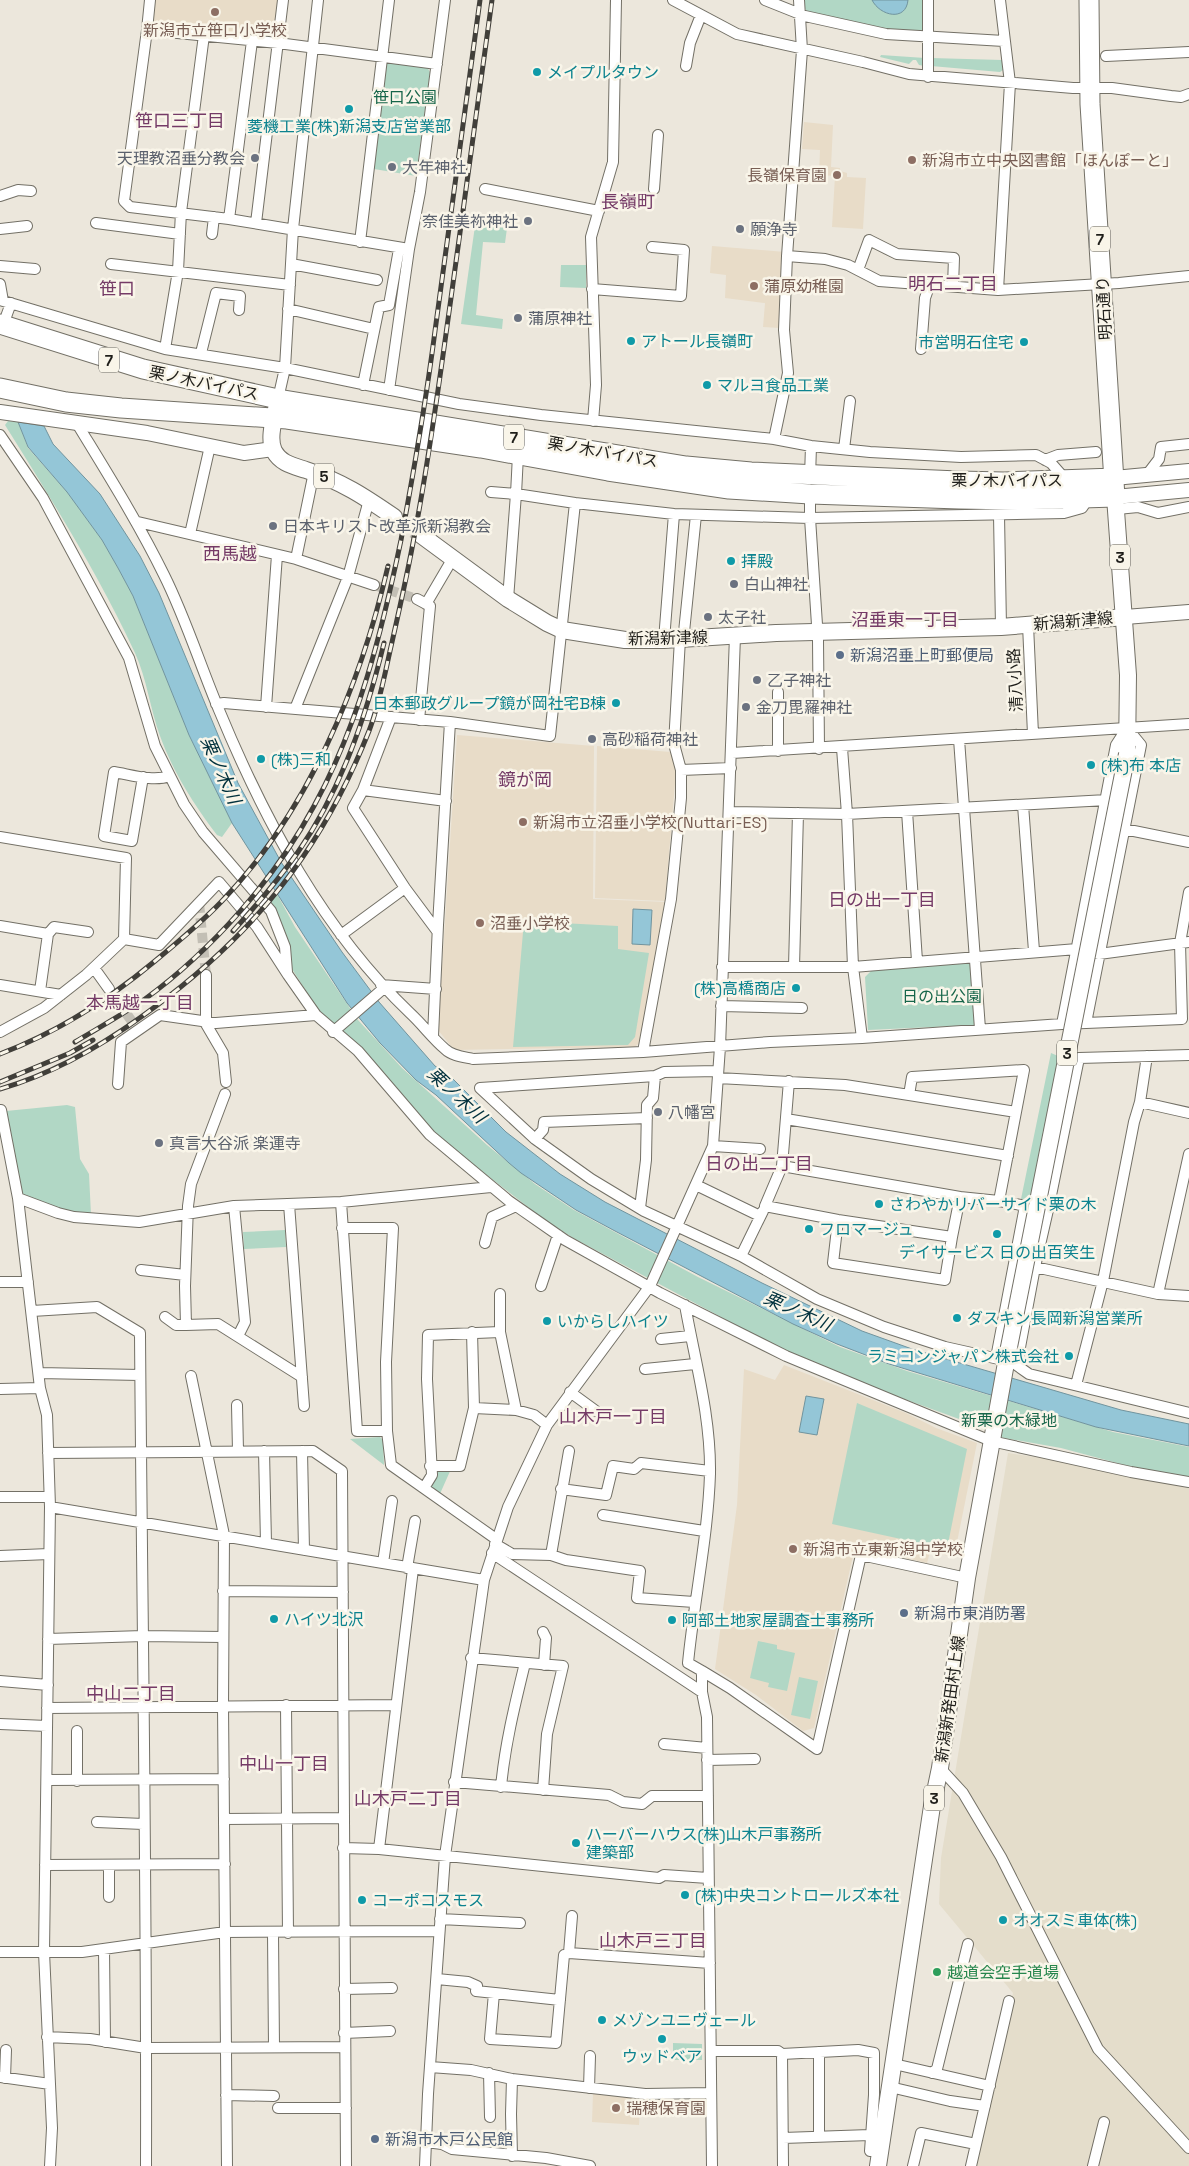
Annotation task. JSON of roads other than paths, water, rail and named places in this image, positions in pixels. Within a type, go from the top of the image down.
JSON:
[{"type":"highway","name":"明石通り","points":[[1089,0],[1090,88],[1116,503]]},
{"type":"highway","name":"栗ノ木バイパス","points":[[2,325],[143,370],[278,399],[686,466],[810,476],[1004,482],[1114,478]]},
{"type":"highway","name":"栗ノ木バイパス","points":[[0,388],[66,402],[121,408],[275,418],[518,455],[687,484],[810,494],[959,499],[1088,498],[1116,503]]},
{"type":"main road","points":[[273,449],[271,434],[278,399]]},
{"type":"main road","name":"5","points":[[273,449],[283,462],[314,472],[356,490],[394,516]]},
{"type":"main road","name":"3","points":[[1006,1360],[1127,754],[1128,675],[1116,503]]},
{"type":"main road","name":"新潟新津線","points":[[422,535],[508,599],[562,630],[625,640],[818,631],[1001,627],[1125,616]]},
{"type":"main road","name":"新潟新発田村上線","points":[[879,2159],[932,1806],[940,1768],[967,1578],[1006,1360]]},
{"type":"street","points":[[150,0],[124,200],[130,206],[256,223],[404,249]]},
{"type":"street","points":[[256,223],[282,0]]},
{"type":"street","points":[[278,399],[285,368],[293,229],[318,0]]},
{"type":"street","points":[[360,242],[389,0]]},
{"type":"street","points":[[363,384],[379,307],[388,305],[420,192],[445,0]]},
{"type":"street","points":[[592,421],[596,386],[591,237],[613,162],[616,0]]},
{"type":"street","points":[[673,0],[737,34],[928,77],[1112,88],[1170,96],[1189,94]]},
{"type":"street","points":[[765,0],[800,15],[886,34],[1004,41]]},
{"type":"street","points":[[774,439],[788,373],[784,330],[787,256],[802,50],[799,0]]},
{"type":"street","points":[[928,0],[928,77]]},
{"type":"street","points":[[998,290],[1010,83],[1000,0]]},
{"type":"street","points":[[686,66],[690,43],[701,15]]},
{"type":"street","points":[[147,30],[278,43],[437,64]]},
{"type":"street","points":[[165,349],[178,271],[181,212],[204,36]]},
{"type":"street","points":[[229,219],[252,40]]},
{"type":"street","points":[[1106,56],[1189,52]]},
{"type":"street","points":[[654,189],[658,135]]},
{"type":"street","points":[[486,188],[598,211]]},
{"type":"street","points":[[0,196],[18,190],[31,191]]},
{"type":"street","points":[[212,234],[214,217]]},
{"type":"street","points":[[96,223],[180,234]]},
{"type":"street","points":[[0,229],[27,226]]},
{"type":"street","points":[[858,270],[869,240],[896,254],[954,258],[953,286]]},
{"type":"street","points":[[592,289],[681,296],[684,250],[652,247]]},
{"type":"street","points":[[389,390],[404,249]]},
{"type":"street","points":[[787,256],[825,259],[858,270],[879,281],[998,290],[1102,284],[1189,276]]},
{"type":"street","points":[[111,264],[290,285]]},
{"type":"street","points":[[291,264],[377,280]]},
{"type":"street","points":[[0,266],[35,268]]},
{"type":"street","points":[[0,284],[5,301],[2,325]]},
{"type":"street","points":[[920,349],[925,298],[930,284]]},
{"type":"street","points":[[201,353],[216,292],[240,296],[239,310]]},
{"type":"street","points":[[5,301],[165,349],[201,353],[285,368],[459,404],[592,421],[774,439],[811,446],[844,449],[961,457],[1036,455],[1051,463],[1066,480]]},
{"type":"street","points":[[288,309],[374,329]]},
{"type":"street","points":[[844,449],[850,401]]},
{"type":"street","points":[[5,413],[147,433],[244,453],[273,449]]},
{"type":"street","points":[[76,422],[138,522],[188,628],[216,704],[245,770],[279,836],[310,890],[341,935],[382,988],[446,1050],[461,1057],[473,1059],[643,1052],[770,1042],[862,1038],[1062,1024],[1186,1019],[1184,943],[1189,892]]},
{"type":"street","points":[[1,439],[43,498],[129,658],[155,746],[184,804],[203,832],[271,911],[285,947],[288,975]]},
{"type":"street","points":[[1146,476],[1159,458],[1161,447],[1189,444]]},
{"type":"street","points":[[190,534],[210,446]]},
{"type":"street","points":[[811,446],[810,518],[818,631],[819,749]]},
{"type":"street","points":[[1046,460],[1058,455],[1096,452]]},
{"type":"street","points":[[508,599],[518,455]]},
{"type":"street","name":"栗ノ木バイパス","points":[[1114,478],[1189,471]]},
{"type":"street","points":[[296,559],[314,472]]},
{"type":"street","name":"栗ノ木バイパス","points":[[1116,503],[1189,490]]},
{"type":"street","points":[[491,492],[674,514],[810,518],[1064,513],[1082,508],[1088,498]]},
{"type":"street","points":[[295,710],[348,577],[369,500]]},
{"type":"street","points":[[216,704],[224,703],[450,722],[550,736],[575,503]]},
{"type":"street","points":[[1116,503],[1158,513],[1189,507]]},
{"type":"street","points":[[643,1052],[671,899],[680,798],[681,770],[674,744],[676,637],[674,514]]},
{"type":"street","points":[[676,637],[696,515]]},
{"type":"street","points":[[999,515],[1001,627]]},
{"type":"street","points":[[138,522],[296,559],[374,585]]},
{"type":"street","points":[[266,707],[277,554]]},
{"type":"street","points":[[426,604],[453,558]]},
{"type":"street","points":[[416,599],[430,606],[419,720]]},
{"type":"street","points":[[1125,616],[1189,612]]},
{"type":"street","name":"清八小路","points":[[1028,625],[1033,734]]},
{"type":"street","points":[[425,2166],[445,1856],[484,1580],[508,1507],[547,1425],[650,1286],[713,1146],[720,1047],[736,636]]},
{"type":"street","points":[[778,692],[778,751]]},
{"type":"street","points":[[391,717],[363,790],[353,808],[405,888],[438,931]]},
{"type":"street","points":[[433,1036],[450,722]]},
{"type":"street","points":[[732,753],[842,748],[959,738],[1189,724]]},
{"type":"street","points":[[1062,1024],[1116,745],[1127,728]]},
{"type":"street","points":[[1086,1023],[1141,745],[1127,728]]},
{"type":"street","points":[[959,738],[980,1029]]},
{"type":"street","points":[[842,748],[847,814],[853,967],[862,1038]]},
{"type":"street","points":[[681,770],[731,768]]},
{"type":"street","points":[[143,777],[132,841],[104,836],[114,772],[160,779],[170,776]]},
{"type":"street","points":[[363,790],[446,801]]},
{"type":"street","points":[[729,812],[847,814],[1106,800]]},
{"type":"street","points":[[1023,805],[1034,951]]},
{"type":"street","points":[[907,811],[917,961]]},
{"type":"street","points":[[794,966],[798,813]]},
{"type":"street","points":[[1124,829],[1189,842]]},
{"type":"street","points":[[0,837],[126,858],[124,939],[94,968],[44,1008],[0,1032]]},
{"type":"street","points":[[124,939],[159,944],[219,882],[257,927],[316,1015],[337,1029],[358,1051],[430,1135],[491,1187],[558,1235],[685,1305],[786,1356],[992,1436],[1131,1472],[1189,1482]]},
{"type":"street","points":[[341,935],[405,888]]},
{"type":"street","points":[[0,926],[48,934]]},
{"type":"street","points":[[40,991],[48,934],[54,928],[88,932]]},
{"type":"street","points":[[722,967],[853,967],[1034,951],[1077,949],[1099,954],[1184,943]]},
{"type":"street","points":[[94,968],[109,989]]},
{"type":"street","points":[[206,975],[206,1024],[224,1053],[226,1082]]},
{"type":"street","points":[[0,984],[61,994]]},
{"type":"street","points":[[337,1029],[382,988],[436,988]]},
{"type":"street","points":[[721,1006],[802,1008]]},
{"type":"street","points":[[118,1084],[121,1042],[160,1015],[216,1022],[316,1015]]},
{"type":"street","points":[[1006,1360],[1018,1358],[1079,1058],[1189,1054]]},
{"type":"street","points":[[1076,1386],[1103,1280],[1134,1122],[1140,1102],[1147,1056]]},
{"type":"street","points":[[909,1095],[912,1077],[1024,1070],[999,1201]]},
{"type":"street","points":[[1016,1112],[845,1085],[718,1074],[664,1072],[655,1076],[480,1088],[535,1139],[591,1180],[640,1208],[741,1256],[817,1299],[884,1327],[945,1347],[1006,1360],[1029,1374],[1189,1413]]},
{"type":"street","points":[[640,1208],[646,1160],[647,1105],[654,1098],[655,1076]]},
{"type":"street","points":[[741,1256],[782,1166],[789,1081]]},
{"type":"street","points":[[186,1325],[185,1275],[188,1214],[192,1184],[225,1094]]},
{"type":"street","points":[[1140,1102],[1189,1113]]},
{"type":"street","points":[[1,1110],[18,1198],[40,1388],[47,1414],[50,1502],[44,1952],[52,2128],[50,2166]]},
{"type":"street","points":[[535,1139],[543,1130],[544,1122],[647,1118]]},
{"type":"street","points":[[786,1119],[1008,1156]]},
{"type":"street","points":[[713,1146],[760,1149]]},
{"type":"street","points":[[1158,1294],[1188,1161]]},
{"type":"street","points":[[782,1166],[1048,1210]]},
{"type":"street","points":[[696,1185],[760,1216]]},
{"type":"street","points":[[18,1198],[74,1217],[139,1222],[234,1206],[341,1202],[491,1187]]},
{"type":"street","points":[[838,1220],[833,1264],[945,1280],[960,1196]]},
{"type":"street","points":[[341,1202],[357,1431],[387,1431]]},
{"type":"street","points":[[290,1204],[304,1406]]},
{"type":"street","points":[[234,1206],[245,1322],[238,1336]]},
{"type":"street","points":[[485,1243],[492,1217],[516,1206]]},
{"type":"street","points":[[765,1206],[838,1220],[952,1237]]},
{"type":"street","points":[[1006,1360],[1025,1206]]},
{"type":"street","points":[[342,1228],[393,1228],[386,1362],[387,1431],[391,1465],[424,1488],[495,1545],[521,1573],[702,1692]]},
{"type":"street","points":[[541,1286],[558,1235]]},
{"type":"street","points":[[1035,1267],[1103,1280],[1158,1294],[1189,1296]]},
{"type":"street","points":[[141,1270],[185,1275]]},
{"type":"street","points":[[0,1282],[28,1282]]},
{"type":"street","points":[[500,1294],[500,1332],[516,1410]]},
{"type":"street","points":[[685,1305],[708,1426],[710,1471],[688,1663],[730,1688],[817,1749],[861,1555],[967,1578]]},
{"type":"street","points":[[32,1311],[97,1307],[140,1333],[146,2166]]},
{"type":"street","points":[[165,1317],[176,1325],[218,1324],[302,1377]]},
{"type":"street","points":[[430,1466],[460,1466],[474,1408],[472,1332]]},
{"type":"street","points":[[424,1488],[432,1475],[430,1466],[427,1379],[428,1335],[500,1332]]},
{"type":"street","points":[[661,1339],[690,1336]]},
{"type":"street","points":[[645,1368],[695,1364]]},
{"type":"street","points":[[38,1373],[140,1375]]},
{"type":"street","points":[[192,1376],[224,1535],[224,1932],[227,2166]]},
{"type":"street","points":[[0,1389],[40,1388]]},
{"type":"street","points":[[570,1392],[596,1411]]},
{"type":"street","points":[[237,1405],[238,1451]]},
{"type":"street","points":[[474,1408],[516,1410],[534,1415],[547,1425]]},
{"type":"street","points":[[264,1451],[266,1543]]},
{"type":"street","points":[[302,1451],[304,1550]]},
{"type":"street","points":[[48,1453],[313,1451],[342,1471],[346,2166]]},
{"type":"street","points":[[551,1555],[569,1451]]},
{"type":"street","points":[[561,1489],[606,1495],[613,1466],[634,1469],[641,1463],[710,1471]]},
{"type":"street","points":[[0,1497],[50,1502],[141,1522],[484,1580]]},
{"type":"street","points":[[383,1563],[392,1501]]},
{"type":"street","points":[[603,1515],[704,1531]]},
{"type":"street","points":[[379,1849],[415,1521]]},
{"type":"street","points":[[495,1545],[512,1554],[551,1555],[566,1560],[640,1571],[637,1598],[694,1602]]},
{"type":"street","points":[[0,1556],[49,1554]]},
{"type":"street","points":[[223,1591],[343,1592]]},
{"type":"street","points":[[543,1632],[546,1638],[544,1665]]},
{"type":"street","points":[[48,1639],[143,1636],[223,1637]]},
{"type":"street","points":[[472,1658],[563,1666],[547,1734],[543,1790]]},
{"type":"street","points":[[501,1787],[504,1754],[513,1710],[526,1663]]},
{"type":"street","points":[[702,1671],[702,1692],[707,1717],[712,2166]]},
{"type":"street","points":[[0,1681],[48,1685]]},
{"type":"street","points":[[286,1705],[288,1933]]},
{"type":"street","points":[[47,1708],[396,1705]]},
{"type":"street","points":[[0,1724],[47,1726]]},
{"type":"street","points":[[76,1731],[77,1780]]},
{"type":"street","points":[[664,1744],[707,1748]]},
{"type":"street","points":[[707,1760],[755,1759]]},
{"type":"street","points":[[940,1768],[963,1793],[1001,1857],[1098,2049],[1189,2148]]},
{"type":"street","points":[[47,1780],[224,1780]]},
{"type":"street","points":[[454,1782],[608,1795],[623,1802],[642,1804],[652,1796],[708,1796]]},
{"type":"street","points":[[224,1819],[343,1818]]},
{"type":"street","points":[[97,1822],[143,1824]]},
{"type":"street","points":[[344,1848],[379,1849],[659,1878],[664,1875],[708,1878]]},
{"type":"street","points":[[45,1865],[225,1864]]},
{"type":"street","points":[[109,1865],[109,1897]]},
{"type":"street","points":[[572,1916],[569,1952],[710,1963]]},
{"type":"street","points":[[440,1919],[520,1923]]},
{"type":"street","points":[[0,1952],[82,1952],[224,1932],[439,1931]]},
{"type":"street","points":[[273,1933],[274,2047]]},
{"type":"street","points":[[932,2073],[937,2069],[968,1944]]},
{"type":"street","points":[[104,1949],[105,2042]]},
{"type":"street","points":[[494,1993],[490,2039],[556,2043],[564,1955]]},
{"type":"street","points":[[437,1979],[468,1982],[476,1986],[476,1991],[560,2000]]},
{"type":"street","points":[[344,1989],[392,1988]]},
{"type":"street","points":[[971,2166],[1009,2001]]},
{"type":"street","points":[[344,2034],[390,2031]]},
{"type":"street","points":[[47,2037],[90,2039],[146,2048],[345,2047]]},
{"type":"street","points":[[6,2050],[3,2077],[50,2084]]},
{"type":"street","points":[[711,2051],[778,2050],[782,2054],[858,2050],[874,2053],[874,2095],[870,2151],[879,2159]]},
{"type":"street","points":[[819,2052],[819,2136]]},
{"type":"street","points":[[782,2054],[783,2166]]},
{"type":"street","points":[[589,2088],[590,2056]]},
{"type":"street","points":[[894,2064],[990,2086]]},
{"type":"street","points":[[430,2067],[489,2072],[512,2079],[645,2094],[711,2093]]},
{"type":"street","points":[[489,2072],[490,2117]]},
{"type":"street","points":[[512,2079],[511,2114],[515,2160]]},
{"type":"street","points":[[890,2087],[950,2101],[985,2106]]},
{"type":"street","points":[[226,2095],[274,2096]]},
{"type":"street","points":[[278,2108],[346,2108]]},
{"type":"street","points":[[1093,2166],[1104,2122]]},
{"type":"street","points":[[914,2166],[920,2133],[976,2144]]},
{"type":"street","points":[[783,2138],[870,2135]]},
{"type":"street","points":[[426,2142],[442,2144],[452,2149],[515,2160],[546,2158],[590,2166]]},
{"type":"water","points":[[872,0],[908,0],[903,12],[892,14],[881,10]]},
{"type":"water","name":"栗ノ木川","points":[[18,422],[44,426],[53,444],[100,494],[140,556],[159,593],[238,783],[281,862],[342,952],[379,1002],[435,1066],[452,1078],[506,1132],[560,1174],[605,1202],[762,1283],[862,1331],[912,1349],[1121,1410],[1189,1424],[1189,1446],[1096,1427],[889,1364],[837,1344],[793,1324],[576,1210],[509,1163],[436,1095],[416,1080],[380,1043],[347,1003],[232,823],[189,735],[133,596],[118,568],[102,540],[67,492],[28,447]]},
{"type":"water","points":[[633,909],[652,910],[650,945],[632,944]]},
{"type":"water","points":[[806,1396],[824,1399],[817,1435],[799,1432]]},
{"type":"tunnel","points":[[394,517],[421,535]]},
{"type":"tunnel","points":[[374,585],[417,599]]},
{"type":"tunnel","points":[[199,903],[206,975]]},
{"type":"tunnel","points":[[109,989],[138,1030]]},
{"type":"railway","points":[[75,1042],[136,1005],[170,980],[194,959],[240,912],[261,886],[298,833],[330,775],[344,743],[377,643],[406,514],[428,383],[480,0]]},
{"type":"railway","points":[[0,1089],[41,1075],[60,1066],[116,1034],[152,1009],[222,951],[253,919],[307,851],[330,814],[350,774],[373,721],[406,577],[420,503],[439,386],[492,0]]},
{"type":"railway","points":[[0,1054],[62,1025],[100,1002],[137,976],[198,925],[253,866],[280,828],[305,787],[327,744],[363,656],[388,566]]},
{"type":"railway","points":[[233,931],[267,893],[298,852],[327,804],[360,725],[384,643]]},
{"type":"railway","points":[[0,1082],[70,1053],[93,1040]]},
{"type":"place","name":"新潟市立笹口小学校","points":[[215,12]]},
{"type":"place","name":"メイプルタウン","points":[[537,72]]},
{"type":"place","name":"菱機工業(株)新潟支店営業部","points":[[349,109]]},
{"type":"place","name":"天理教沼垂分教会","points":[[255,158]]},
{"type":"place","name":"新潟市立中央図書館「ほんぽーと」","points":[[912,160]]},
{"type":"place","name":"大年神社","points":[[392,167]]},
{"type":"place","name":"長嶺保育園","points":[[837,175]]},
{"type":"place","name":"奈佳美祢神社","points":[[528,221]]},
{"type":"place","name":"願浄寺","points":[[740,229]]},
{"type":"place","name":"蒲原幼稚園","points":[[754,286]]},
{"type":"place","name":"蒲原神社","points":[[518,318]]},
{"type":"place","name":"アトール長嶺町","points":[[631,341]]},
{"type":"place","name":"市営明石住宅","points":[[1024,342]]},
{"type":"place","name":"マルヨ食品工業","points":[[707,385]]},
{"type":"place","name":"日本キリスト改革派新潟教会","points":[[273,526]]},
{"type":"place","name":"拝殿","points":[[731,561]]},
{"type":"place","name":"白山神社","points":[[734,584]]},
{"type":"place","name":"太子社","points":[[708,617]]},
{"type":"place","name":"新潟沼垂上町郵便局","points":[[840,655]]},
{"type":"place","name":"乙子神社","points":[[757,680]]},
{"type":"place","name":"日本郵政グループ鏡が岡社宅B棟","points":[[616,703]]},
{"type":"place","name":"金刀毘羅神社","points":[[746,707]]},
{"type":"place","name":"高砂稲荷神社","points":[[592,739]]},
{"type":"place","name":"(株)三和","points":[[261,759]]},
{"type":"place","name":"(株)布 本店","points":[[1091,765]]},
{"type":"place","name":"新潟市立沼垂小学校(Nuttari-ES)","points":[[523,822]]},
{"type":"place","name":"沼垂小学校","points":[[480,923]]},
{"type":"place","name":"(株)高橋商店","points":[[796,988]]},
{"type":"place","name":"八幡宮","points":[[658,1112]]},
{"type":"place","name":"真言大谷派 楽運寺","points":[[159,1143]]},
{"type":"place","name":"さわやかリバーサイド栗の木","points":[[879,1204]]},
{"type":"place","name":"フロマージュ","points":[[809,1229]]},
{"type":"place","name":"デイサービス 日の出百笑生","points":[[997,1234]]},
{"type":"place","name":"ダスキン長岡新潟営業所","points":[[957,1318]]},
{"type":"place","name":"いからしハイツ","points":[[547,1321]]},
{"type":"place","name":"ラミコンジャパン株式会社","points":[[1069,1356]]},
{"type":"place","name":"新潟市立東新潟中学校","points":[[793,1549]]},
{"type":"place","name":"新潟市東消防署","points":[[904,1613]]},
{"type":"place","name":"ハイツ北沢","points":[[274,1619]]},
{"type":"place","name":"阿部土地家屋調査士事務所","points":[[672,1620]]},
{"type":"place","name":"ハーバーハウス(株)山木戸事務所 建築部","points":[[576,1843]]},
{"type":"place","name":"(株)中央コントロールズ本社","points":[[685,1895]]},
{"type":"place","name":"コーポコスモス","points":[[362,1900]]},
{"type":"place","name":"オオスミ車体(株)","points":[[1003,1920]]},
{"type":"place","name":"越道会空手道場","points":[[937,1972]]},
{"type":"place","name":"メゾンユニヴェール","points":[[602,2020]]},
{"type":"place","name":"ウッドベア","points":[[662,2039]]},
{"type":"place","name":"瑞穂保育園","points":[[616,2108]]},
{"type":"place","name":"新潟市木戸公民館","points":[[375,2139]]},
{"type":"district","name":"笹口三丁目","points":[[180,120]]},
{"type":"district","name":"長嶺町","points":[[628,201]]},
{"type":"district","name":"明石二丁目","points":[[953,283]]},
{"type":"district","name":"笹口","points":[[117,288]]},
{"type":"district","name":"西馬越","points":[[230,553]]},
{"type":"district","name":"沼垂東一丁目","points":[[905,619]]},
{"type":"district","name":"鏡が岡","points":[[525,779]]},
{"type":"district","name":"日の出一丁目","points":[[882,899]]},
{"type":"district","name":"本馬越一丁目","points":[[140,1002]]},
{"type":"district","name":"日の出二丁目","points":[[759,1163]]},
{"type":"district","name":"山木戸一丁目","points":[[613,1416]]},
{"type":"district","name":"中山二丁目","points":[[131,1693]]},
{"type":"district","name":"中山一丁目","points":[[284,1763]]},
{"type":"district","name":"山木戸二丁目","points":[[408,1798]]},
{"type":"district","name":"山木戸三丁目","points":[[653,1940]]},
{"type":"park label","name":"笹口公園","points":[[405,97]]},
{"type":"park label","name":"日の出公園","points":[[942,996]]},
{"type":"park label","name":"新栗の木緑地","points":[[1009,1420]]}]
